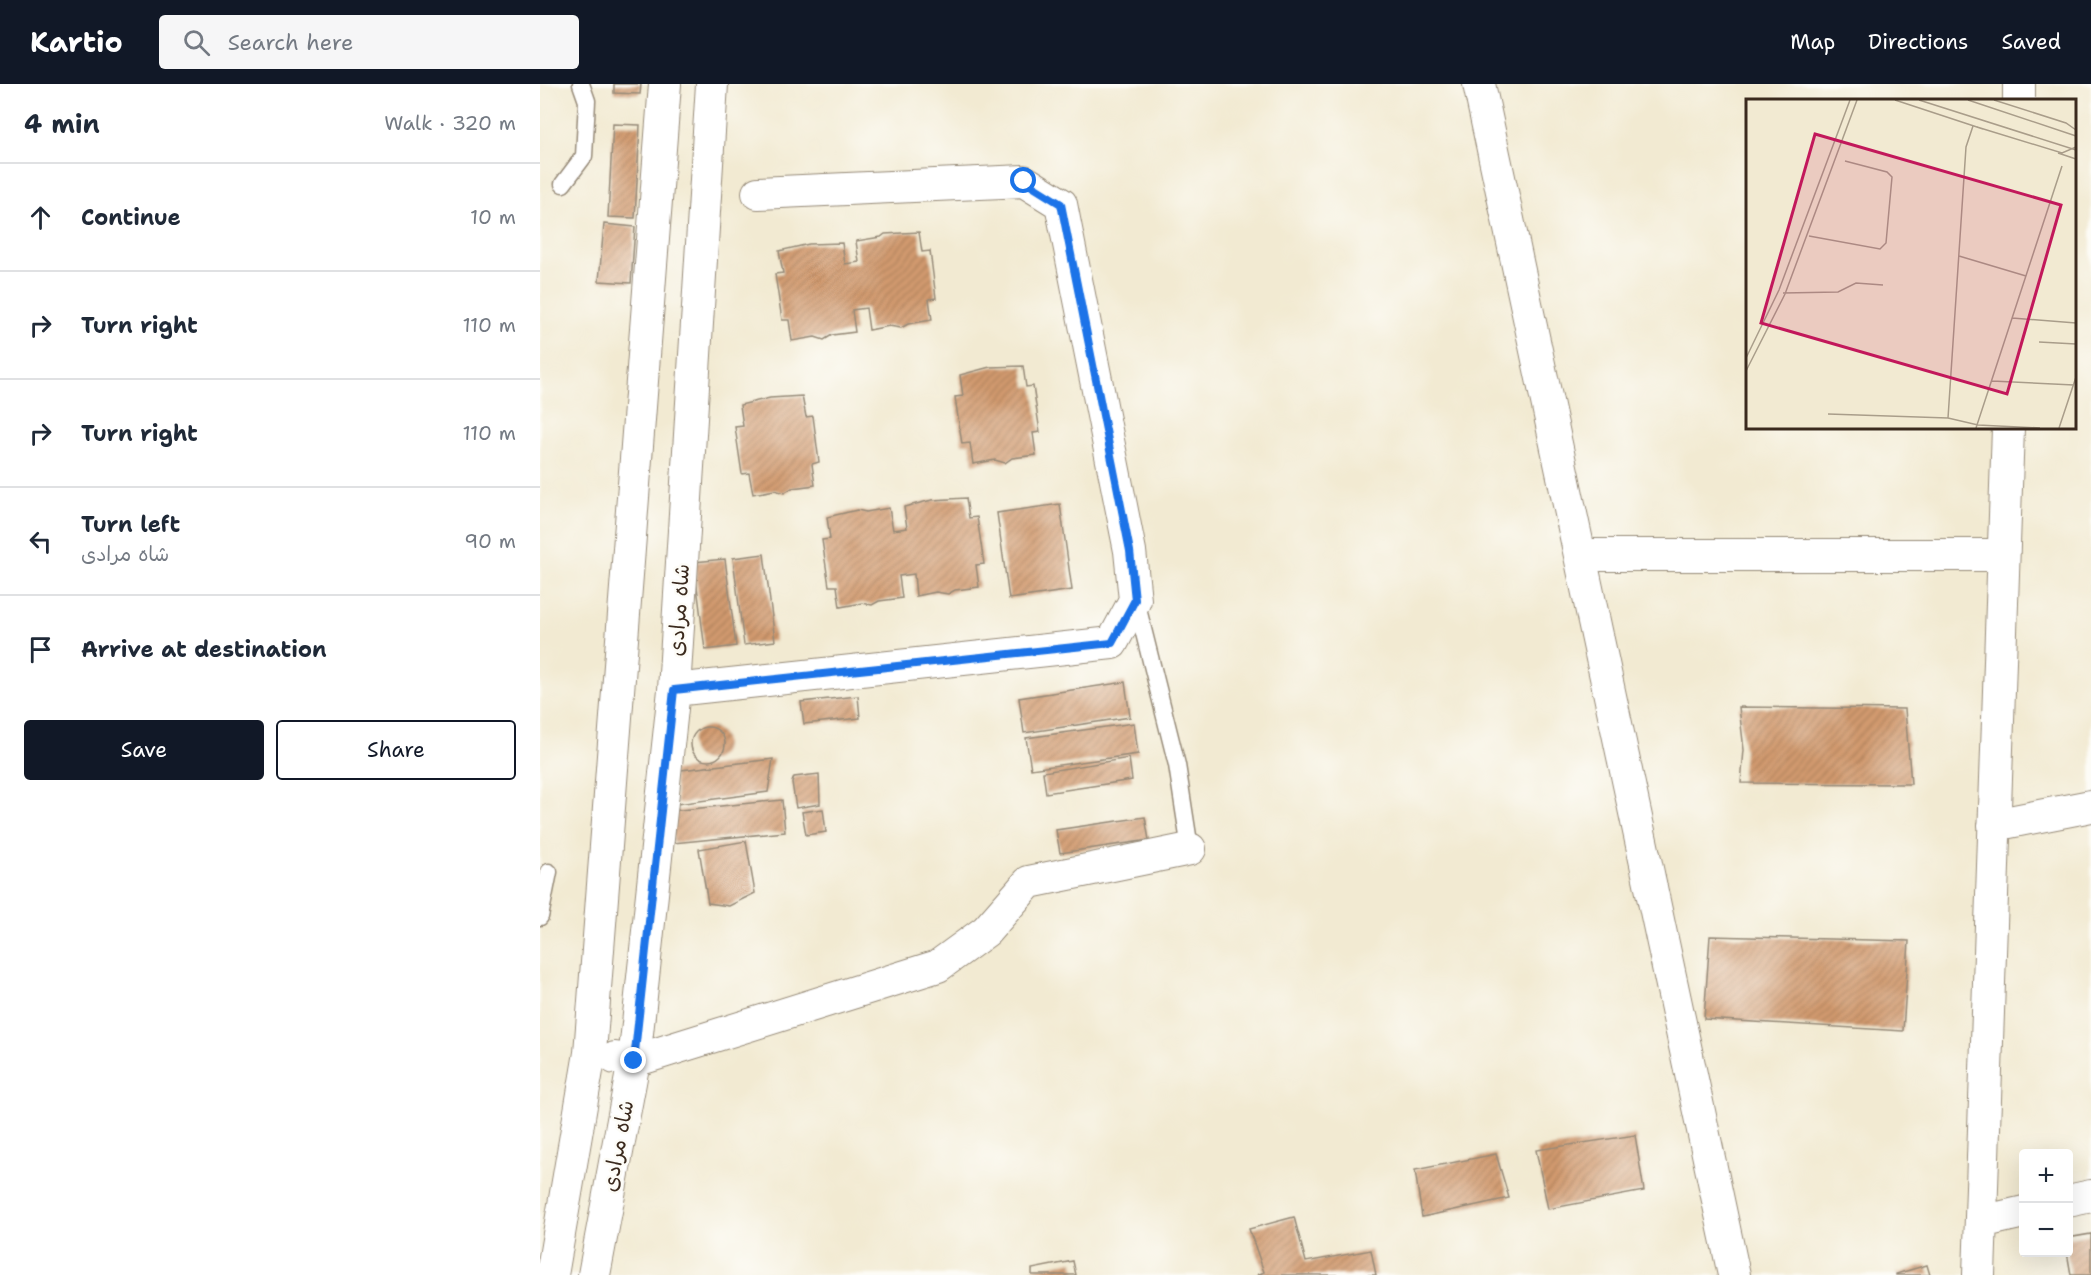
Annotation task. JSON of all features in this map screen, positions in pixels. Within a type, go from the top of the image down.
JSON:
[{"type":"street","name":"شاه مرادی","points":[[554,1262],[590,1053],[665,84]]},
{"type":"street","name":"شاه مرادی","points":[[596,1265],[634,1061],[674,690],[712,84]]},
{"type":"street","points":[[1479,84],[1734,1275]]},
{"type":"street","points":[[674,690],[1112,643],[1135,600],[1130,551],[1061,204],[1024,181],[758,194]]},
{"type":"street","points":[[1979,1275],[2008,429]]},
{"type":"street","points":[[1581,555],[2003,555]]},
{"type":"street","points":[[1994,825],[2091,806]]},
{"type":"street","points":[[590,1053],[634,1061],[939,966],[986,931],[1029,882],[1190,849]]},
{"type":"street","points":[[2073,1200],[2091,1196]]},
{"type":"street","points":[[1981,1222],[2019,1213]]},
{"type":"street","points":[[554,1262],[596,1265]]},
{"type":"lane","points":[[562,184],[584,156],[587,102],[581,84]]},
{"type":"lane","points":[[1135,600],[1177,765],[1190,849]]},
{"type":"lane","points":[[540,917],[549,872]]},
{"type":"building","points":[[614,84],[641,84],[640,94],[614,93]]},
{"type":"building","points":[[613,124],[640,125],[635,218],[608,217]]},
{"type":"building","points":[[604,224],[635,227],[631,283],[599,281]]},
{"type":"building","points":[[919,232],[922,252],[930,251],[936,298],[929,299],[932,320],[908,324],[901,328],[889,326],[869,330],[866,308],[852,310],[855,332],[832,335],[824,340],[815,337],[792,341],[789,320],[782,320],[775,274],[783,273],[779,251],[809,244],[842,243],[845,264],[859,262],[856,241],[881,237],[885,234]]},
{"type":"building","points":[[1023,366],[1026,387],[1033,386],[1040,432],[1033,433],[1036,455],[1012,458],[1005,463],[995,460],[973,464],[970,443],[962,444],[955,397],[963,396],[960,375],[990,367]]},
{"type":"building","points":[[802,396],[806,417],[813,416],[819,462],[812,464],[815,485],[792,488],[784,493],[775,490],[753,494],[749,473],[742,474],[735,427],[743,426],[740,405],[770,398]]},
{"type":"building","points":[[966,498],[969,518],[977,517],[984,564],[976,565],[979,587],[955,590],[948,594],[936,592],[916,596],[914,574],[899,576],[902,598],[879,601],[872,605],[862,603],[840,607],[837,586],[829,586],[822,540],[830,539],[827,517],[857,510],[866,512],[889,508],[893,530],[907,528],[904,507],[932,500]]},
{"type":"building","points":[[1060,504],[1072,590],[1009,599],[997,513]]},
{"type":"building","points":[[764,554],[775,641],[744,645],[733,558]]},
{"type":"building","points":[[725,559],[736,646],[705,650],[694,562]]},
{"type":"building","points":[[1125,682],[1130,717],[1024,733],[1019,698]]},
{"type":"building","points":[[858,696],[860,718],[804,724],[801,702]]},
{"type":"building","points":[[1739,707],[1905,709],[1911,784],[1741,783],[1744,750]]},
{"type":"building","points":[[1134,723],[1138,754],[1031,769],[1026,738]]},
{"type":"building","points":[[708,727],[720,732],[725,744],[720,756],[708,761],[696,756],[691,744],[696,732]]},
{"type":"building","points":[[1129,758],[1132,780],[1046,793],[1043,772]]},
{"type":"building","points":[[773,759],[768,792],[677,804],[673,771]]},
{"type":"building","points":[[819,774],[820,804],[796,808],[792,782],[794,777]]},
{"type":"building","points":[[782,800],[785,832],[673,843],[671,811]]},
{"type":"building","points":[[823,809],[826,832],[806,835],[802,812]]},
{"type":"building","points":[[1145,817],[1149,840],[1060,853],[1056,830]]},
{"type":"building","points":[[746,841],[755,893],[729,906],[708,903],[699,849]]},
{"type":"building","points":[[1710,936],[1909,941],[1903,1031],[1704,1019]]},
{"type":"building","points":[[1635,1135],[1644,1191],[1548,1209],[1536,1150]]},
{"type":"building","points":[[1496,1154],[1509,1198],[1422,1217],[1415,1170]]},
{"type":"building","points":[[1294,1217],[1306,1262],[1371,1250],[1376,1275],[1257,1275],[1264,1272],[1249,1229]]},
{"type":"building","points":[[2091,1234],[2091,1275],[2071,1275],[2068,1257],[2073,1257],[2073,1237]]},
{"type":"building","points":[[1073,1261],[1076,1275],[1032,1275],[1032,1269]]},
{"type":"building","points":[[1927,1265],[1930,1275],[1896,1275],[1896,1274]]},
{"type":"route","points":[[634,1061],[674,690],[1112,643],[1135,600],[1130,551],[1061,204],[1024,181]]}]
